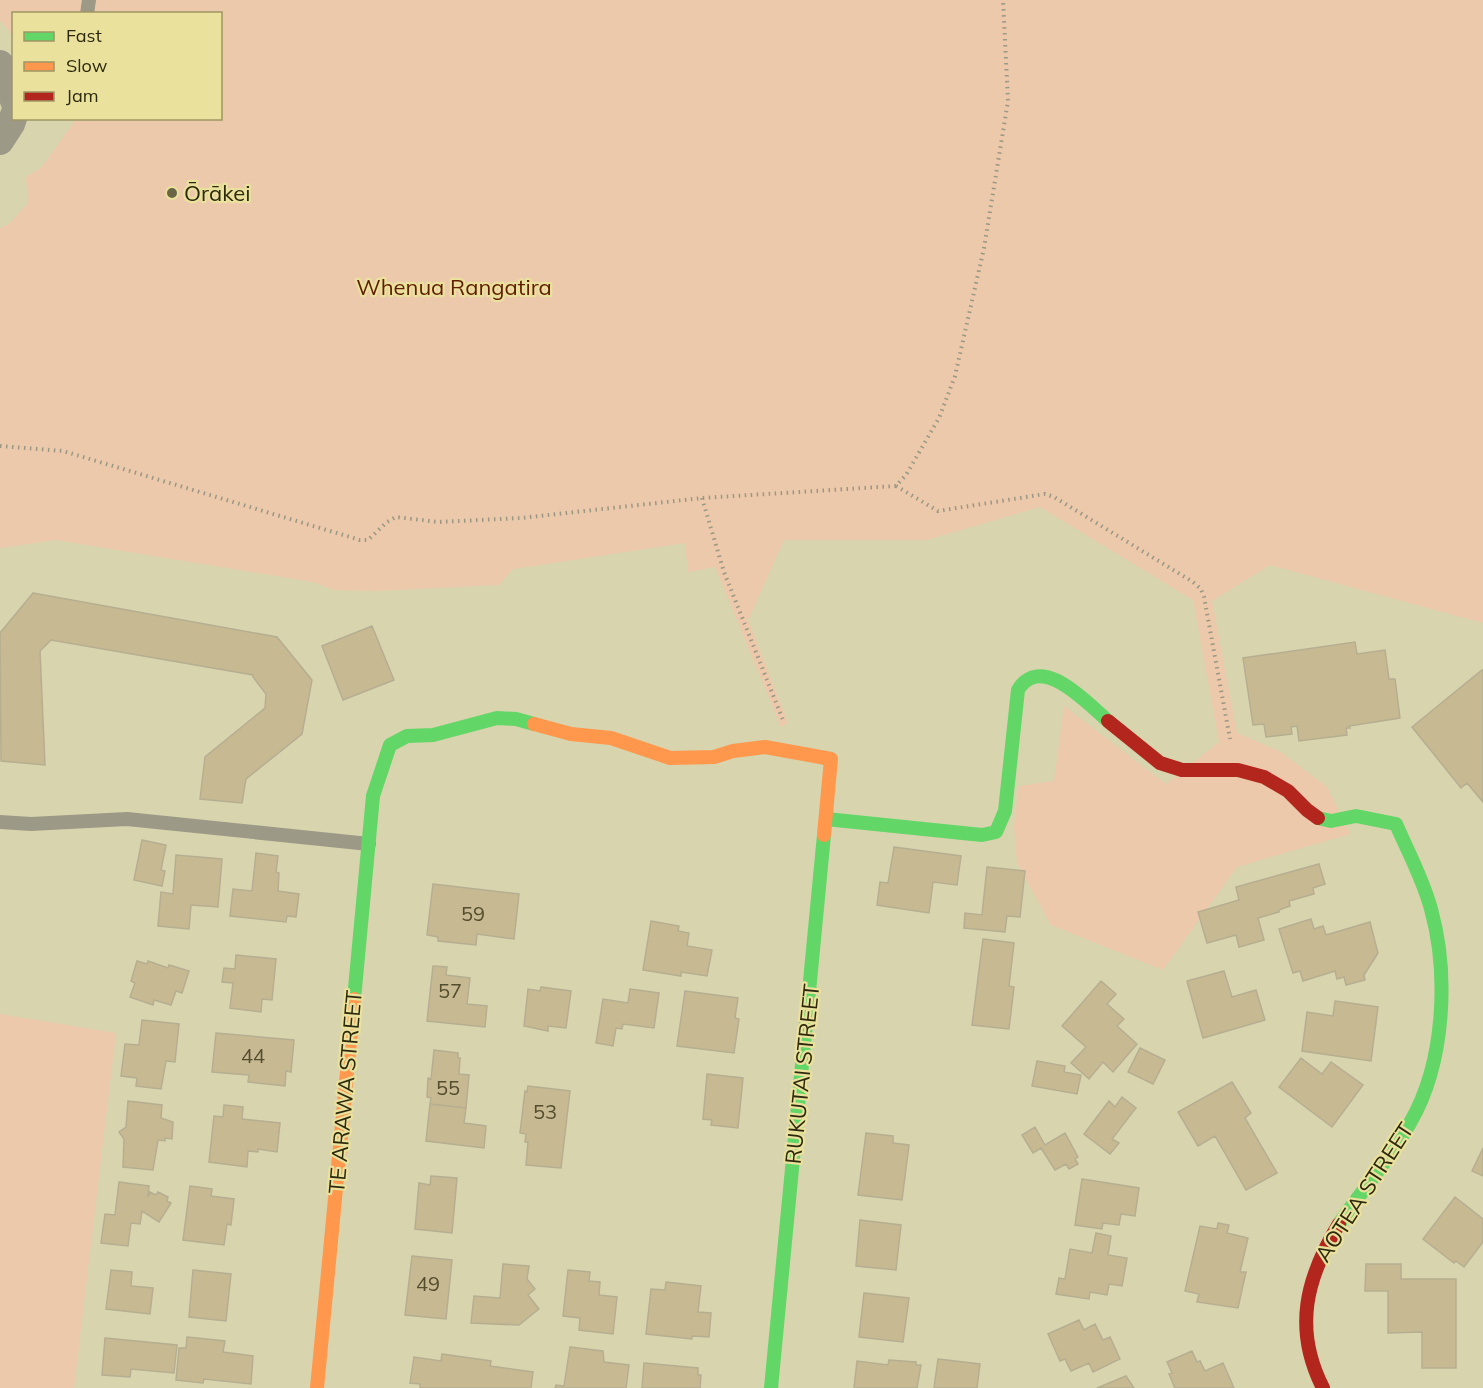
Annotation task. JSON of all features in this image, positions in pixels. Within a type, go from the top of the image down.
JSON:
[{"type":"street","points":[[0,64],[12,94]]},
{"type":"street","points":[[0,141],[12,120]]},
{"type":"street","name":"AOTEA STREET","points":[[826,819],[981,835],[996,832],[1005,811],[1017,690],[1025,680],[1039,675],[1047,676],[1063,684],[1160,763],[1182,770],[1243,770],[1272,780],[1287,790],[1316,818],[1323,821],[1350,816],[1396,824],[1424,886],[1437,930],[1441,976],[1439,1024],[1424,1092],[1408,1129],[1331,1234],[1314,1268],[1306,1304],[1306,1341],[1323,1388]]},
{"type":"street","name":"TE ARAWA STREET","points":[[317,1388],[373,796],[390,745],[407,736],[433,735],[497,718],[516,719],[571,734],[611,738],[670,758],[714,757],[733,751],[765,747],[831,759]]},
{"type":"street","name":"RUKUTAI STREET","points":[[771,1388],[831,759]]},
{"type":"lane","points":[[0,822],[31,824],[127,819],[369,844]]},
{"type":"path","points":[[896,486],[906,475],[939,418],[955,376],[979,271],[1008,100],[1003,0]]},
{"type":"path","points":[[0,446],[63,451],[360,540],[368,540],[396,517],[438,522],[521,518],[702,498],[896,486],[938,512],[1045,494],[1201,589],[1230,743],[1236,745]]},
{"type":"path","points":[[702,498],[724,572],[784,721]]},
{"type":"green space","name":"Whenua Rangatira","points":[[0,0],[1483,0],[1483,623],[1270,565],[1212,601],[1237,733],[1281,752],[1327,787],[1350,834],[1237,867],[1163,970],[1051,925],[1017,863],[1014,826],[1019,786],[1054,781],[1064,706],[1166,784],[1219,742],[1193,600],[1040,507],[927,540],[784,540],[748,620],[788,723],[781,727],[715,567],[688,572],[685,543],[513,569],[499,585],[377,591],[334,590],[313,582],[56,540],[0,548],[0,228],[9,224],[28,203],[26,177],[42,167],[75,120],[222,120],[222,12],[12,12],[12,35],[0,20]]},
{"type":"green space","points":[[0,1014],[116,1033],[74,1388],[0,1388]]},
{"type":"building","points":[[33,593],[277,637],[312,680],[302,734],[246,779],[242,803],[200,799],[205,757],[265,708],[266,694],[253,675],[51,640],[40,651],[45,765],[1,761],[0,633]]},
{"type":"building","points":[[372,626],[394,680],[343,700],[322,646]]},
{"type":"building","points":[[1355,642],[1357,654],[1385,650],[1389,679],[1395,679],[1400,718],[1349,726],[1350,728],[1346,728],[1347,735],[1299,741],[1297,726],[1291,727],[1292,734],[1266,737],[1264,724],[1253,725],[1243,658]]},
{"type":"building","points":[[1482,670],[1483,802],[1467,783],[1461,788],[1412,727]]},
{"type":"building","points":[[142,840],[166,845],[161,870],[165,871],[162,886],[134,880]]},
{"type":"building","points":[[894,847],[961,856],[957,885],[933,882],[929,913],[877,905],[880,882],[888,883]]},
{"type":"building","points":[[256,853],[278,856],[276,872],[279,873],[278,891],[299,894],[296,917],[287,916],[286,922],[230,916],[233,889],[252,891]]},
{"type":"building","points":[[176,855],[222,859],[218,907],[191,905],[189,929],[158,926],[161,892],[173,894]]},
{"type":"building","points":[[1319,864],[1325,884],[1313,888],[1314,894],[1289,901],[1290,906],[1258,918],[1264,940],[1239,947],[1236,935],[1207,943],[1198,912],[1239,900],[1236,887]]},
{"type":"building","points":[[987,867],[1025,871],[1020,917],[1007,916],[1005,932],[964,928],[965,913],[982,915]]},
{"type":"building","points":[[433,884],[519,894],[514,939],[477,934],[476,945],[438,941],[438,937],[427,935]]},
{"type":"building","points":[[1311,919],[1314,929],[1323,926],[1326,935],[1370,922],[1378,953],[1364,975],[1365,980],[1346,985],[1344,977],[1337,979],[1335,971],[1303,981],[1300,971],[1293,973],[1279,929]]},
{"type":"building","points":[[651,921],[679,926],[678,931],[689,933],[687,946],[712,950],[707,976],[681,972],[681,976],[643,970]]},
{"type":"building","points":[[983,939],[1014,943],[1009,986],[1014,987],[1009,1029],[972,1025]]},
{"type":"building","points":[[236,955],[276,959],[272,1000],[262,999],[261,1012],[230,1008],[233,983],[222,982],[224,968],[235,969]]},
{"type":"building","points":[[137,961],[147,964],[148,961],[168,968],[169,965],[189,971],[182,993],[176,991],[171,1005],[154,1000],[153,1005],[130,997],[135,983],[131,981]]},
{"type":"building","points":[[433,966],[447,967],[446,975],[470,978],[467,1004],[487,1006],[485,1027],[427,1021]]},
{"type":"building","points":[[1224,971],[1232,997],[1256,990],[1265,1020],[1203,1038],[1187,981]]},
{"type":"building","points":[[1101,981],[1116,994],[1107,1004],[1124,1019],[1117,1026],[1137,1044],[1113,1072],[1103,1062],[1089,1079],[1071,1063],[1086,1047],[1062,1026]]},
{"type":"building","points":[[541,987],[571,991],[566,1028],[548,1026],[548,1031],[524,1026],[528,989],[540,991]]},
{"type":"building","points":[[630,989],[659,993],[654,1028],[623,1024],[622,1029],[616,1028],[613,1046],[596,1043],[603,999],[628,1003]]},
{"type":"building","points":[[685,991],[738,998],[735,1018],[739,1019],[734,1053],[677,1046]]},
{"type":"building","points":[[1335,1001],[1378,1007],[1371,1061],[1302,1051],[1307,1012],[1333,1016]]},
{"type":"building","points":[[142,1020],[179,1024],[175,1062],[166,1061],[161,1089],[136,1086],[137,1078],[121,1076],[125,1044],[139,1045]]},
{"type":"building","points":[[216,1033],[294,1040],[291,1072],[286,1071],[285,1086],[248,1082],[249,1075],[212,1072]]},
{"type":"building","points":[[1140,1048],[1165,1060],[1153,1084],[1128,1072]]},
{"type":"building","points":[[434,1050],[458,1053],[459,1074],[469,1075],[466,1108],[430,1104],[431,1098],[427,1097],[428,1078],[431,1079]]},
{"type":"building","points":[[1301,1058],[1322,1074],[1331,1062],[1363,1085],[1332,1127],[1279,1087]]},
{"type":"building","points":[[1037,1061],[1065,1066],[1064,1072],[1081,1075],[1077,1094],[1032,1086]]},
{"type":"building","points":[[707,1074],[743,1078],[738,1128],[711,1125],[712,1120],[703,1119]]},
{"type":"building","points":[[1232,1082],[1251,1113],[1245,1118],[1277,1173],[1246,1190],[1215,1136],[1198,1146],[1178,1112]]},
{"type":"building","points":[[528,1086],[570,1091],[561,1168],[526,1165],[528,1142],[525,1142],[526,1134],[520,1133],[525,1091],[527,1092]]},
{"type":"building","points":[[1122,1097],[1136,1108],[1112,1139],[1119,1143],[1110,1154],[1084,1134],[1109,1101],[1115,1107]]},
{"type":"building","points":[[128,1101],[162,1105],[161,1118],[173,1122],[172,1139],[158,1140],[153,1170],[123,1167],[124,1139],[119,1132],[126,1127]]},
{"type":"building","points":[[430,1104],[466,1108],[464,1123],[486,1126],[484,1148],[426,1141]]},
{"type":"building","points":[[224,1105],[243,1107],[242,1119],[280,1123],[277,1152],[258,1149],[258,1152],[248,1151],[247,1167],[209,1162],[214,1116],[223,1117]]},
{"type":"building","points":[[1035,1127],[1045,1145],[1065,1133],[1078,1157],[1075,1159],[1078,1164],[1069,1169],[1066,1164],[1055,1170],[1041,1148],[1033,1153],[1022,1135]]},
{"type":"building","points":[[866,1133],[893,1136],[893,1143],[909,1145],[902,1200],[858,1195]]},
{"type":"building","points":[[1483,1148],[1483,1176],[1472,1171]]},
{"type":"building","points":[[431,1176],[457,1178],[452,1233],[415,1229],[419,1183],[430,1185]]},
{"type":"building","points":[[1082,1179],[1139,1188],[1135,1216],[1121,1214],[1119,1225],[1103,1223],[1102,1229],[1075,1225]]},
{"type":"building","points":[[119,1182],[149,1186],[148,1197],[150,1192],[156,1195],[158,1192],[168,1197],[167,1201],[171,1203],[159,1222],[142,1211],[140,1224],[131,1223],[128,1246],[101,1243],[105,1214],[115,1215]]},
{"type":"building","points":[[190,1186],[212,1189],[211,1196],[234,1199],[231,1225],[227,1224],[224,1245],[183,1240]]},
{"type":"building","points":[[1455,1197],[1483,1219],[1483,1242],[1464,1267],[1456,1261],[1454,1263],[1423,1239]]},
{"type":"building","points":[[860,1220],[901,1225],[896,1270],[856,1266]]},
{"type":"building","points":[[1218,1223],[1229,1225],[1227,1233],[1248,1238],[1240,1272],[1246,1272],[1238,1308],[1197,1302],[1199,1294],[1185,1291],[1200,1226],[1217,1229]]},
{"type":"building","points":[[1096,1233],[1111,1236],[1108,1255],[1127,1258],[1122,1286],[1109,1284],[1107,1295],[1090,1292],[1089,1299],[1056,1294],[1059,1278],[1065,1279],[1070,1249],[1092,1253]]},
{"type":"building","points":[[412,1256],[452,1260],[446,1319],[405,1315]]},
{"type":"building","points":[[503,1264],[529,1266],[527,1279],[535,1289],[528,1295],[539,1309],[519,1325],[471,1323],[474,1296],[500,1298]]},
{"type":"building","points":[[1366,1264],[1401,1264],[1401,1279],[1456,1279],[1456,1368],[1422,1368],[1422,1332],[1388,1333],[1388,1291],[1365,1291]]},
{"type":"building","points":[[111,1270],[132,1272],[131,1286],[153,1288],[150,1314],[106,1309]]},
{"type":"building","points":[[193,1270],[231,1274],[226,1321],[189,1317]]},
{"type":"building","points":[[568,1270],[590,1272],[589,1281],[600,1282],[599,1295],[617,1297],[613,1334],[579,1330],[580,1318],[563,1316]]},
{"type":"building","points":[[666,1282],[701,1286],[698,1312],[711,1313],[709,1337],[692,1336],[692,1339],[646,1334],[651,1289],[665,1290]]},
{"type":"building","points":[[864,1293],[909,1298],[903,1342],[859,1337]]},
{"type":"building","points":[[1079,1320],[1084,1330],[1095,1324],[1103,1340],[1110,1337],[1120,1359],[1093,1372],[1089,1363],[1071,1371],[1065,1359],[1060,1361],[1048,1334]]},
{"type":"building","points":[[187,1337],[225,1341],[223,1352],[253,1356],[251,1384],[204,1379],[203,1383],[176,1380],[179,1348],[186,1348]]},
{"type":"building","points":[[105,1338],[177,1345],[174,1373],[131,1369],[130,1377],[102,1375]]},
{"type":"building","points":[[570,1347],[603,1351],[604,1362],[629,1365],[626,1388],[555,1388],[556,1385],[564,1386]]},
{"type":"building","points":[[1192,1351],[1197,1362],[1200,1361],[1205,1371],[1223,1363],[1234,1388],[1175,1388],[1167,1362]]},
{"type":"building","points":[[442,1354],[491,1361],[490,1366],[533,1372],[531,1388],[420,1388],[420,1384],[410,1383],[414,1357],[441,1361]]},
{"type":"building","points":[[938,1359],[980,1364],[977,1388],[934,1388]]},
{"type":"building","points":[[889,1360],[916,1362],[916,1365],[921,1365],[917,1388],[854,1388],[857,1361],[888,1365]]},
{"type":"building","points":[[644,1363],[698,1368],[698,1375],[701,1375],[700,1388],[642,1388]]},
{"type":"building","points":[[1126,1376],[1134,1388],[1097,1388]]},
{"type":"traffic: fast","points":[[826,819],[982,835],[996,832],[1005,811],[1018,690],[1028,680],[1039,676],[1064,684],[1108,721]]},
{"type":"traffic: fast","points":[[354,999],[373,796],[390,745],[407,736],[433,735],[497,718],[516,719],[534,724]]},
{"type":"traffic: fast","points":[[1318,818],[1331,821],[1356,816],[1396,824],[1428,898],[1437,934],[1440,961],[1440,1018],[1437,1046],[1422,1099],[1394,1149],[1339,1224]]},
{"type":"traffic: fast","points":[[771,1388],[824,835]]},
{"type":"traffic: slow","points":[[534,724],[571,734],[611,738],[670,758],[714,757],[733,751],[765,747],[831,759],[824,835]]},
{"type":"traffic: slow","points":[[317,1388],[354,999]]},
{"type":"traffic: jam","points":[[1108,721],[1160,763],[1182,770],[1238,770],[1264,777],[1288,791],[1318,818]]},
{"type":"traffic: jam","points":[[1323,1388],[1308,1345],[1307,1304],[1318,1264],[1339,1224]]},
{"type":"place","name":"Ōrākei","points":[[172,193]]}]
